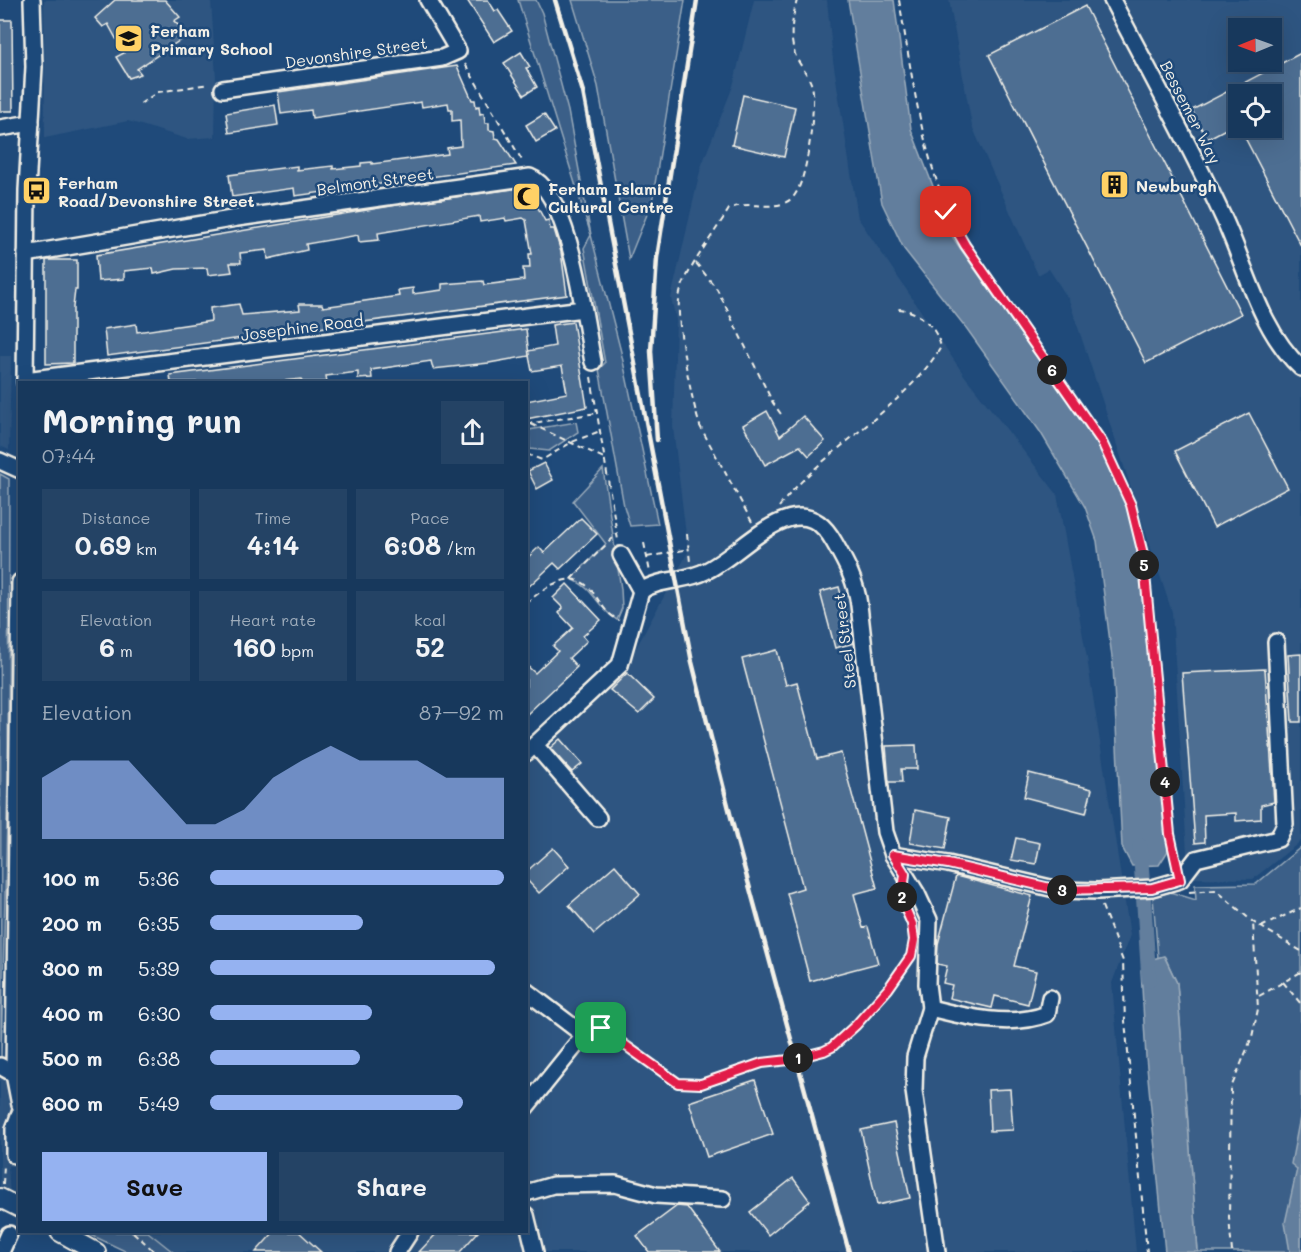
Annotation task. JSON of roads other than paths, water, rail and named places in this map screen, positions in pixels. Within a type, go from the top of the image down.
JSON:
[{"type":"main road","points":[[1,1199],[18,1207]]},
{"type":"main road","points":[[62,1233],[96,1252]]},
{"type":"street","points":[[25,381],[32,0]]},
{"type":"street","name":"Devonshire Street","points":[[223,89],[442,58],[458,51],[428,0]]},
{"type":"street","name":"Bessemer Way","points":[[1112,0],[1225,220],[1264,313],[1286,354],[1301,368]]},
{"type":"street","points":[[0,128],[31,123]]},
{"type":"street","name":"Belmont Street","points":[[26,254],[237,218],[530,177],[544,186],[565,229],[571,245],[583,309]]},
{"type":"street","points":[[583,309],[593,362]]},
{"type":"street","name":"Josephine Road","points":[[25,381],[583,309]]},
{"type":"street","points":[[0,461],[18,469]]},
{"type":"street","name":"Steel Street","points":[[647,587],[692,577],[722,562],[758,534],[798,516],[815,520],[830,534],[851,572],[859,605],[885,832],[893,855],[929,920],[927,984],[930,1008]]},
{"type":"street","points":[[598,818],[531,749],[620,665],[631,624],[647,587],[621,555]]},
{"type":"street","points":[[893,855],[948,864],[1059,890],[1098,891],[1152,888],[1180,880],[1196,859],[1278,839],[1285,824],[1276,642]]},
{"type":"street","points":[[18,813],[14,1074],[18,1095]]},
{"type":"street","points":[[528,993],[584,1035],[528,1105]]},
{"type":"street","points":[[937,1252],[914,1091],[915,1057],[930,1008],[959,1015],[1030,1020],[1047,1014],[1050,998]]},
{"type":"street","points":[[0,1066],[14,1074]]},
{"type":"street","points":[[14,1155],[14,1129],[18,1118]]},
{"type":"street","points":[[528,1192],[553,1185],[615,1184],[656,1195],[723,1199]]},
{"type":"street","points":[[528,1223],[535,1252]]},
{"type":"street","points":[[397,1252],[409,1233]]},
{"type":"street","points":[[1,1252],[9,1234]]},
{"type":"waterway","points":[[1140,846],[1149,980]]},
{"type":"railway","points":[[555,0],[583,92],[692,662],[737,841],[849,1252]]},
{"type":"railway","points":[[657,440],[651,351],[657,258],[697,0]]},
{"type":"place","name":"Ferham Primary School","points":[[129,39]]},
{"type":"place","name":"Newburgh","points":[[1115,185]]},
{"type":"place","name":"Ferham Road/Devonshire Street","points":[[37,191]]},
{"type":"place","name":"Ferham Islamic Cultural Centre","points":[[527,197]]}]
